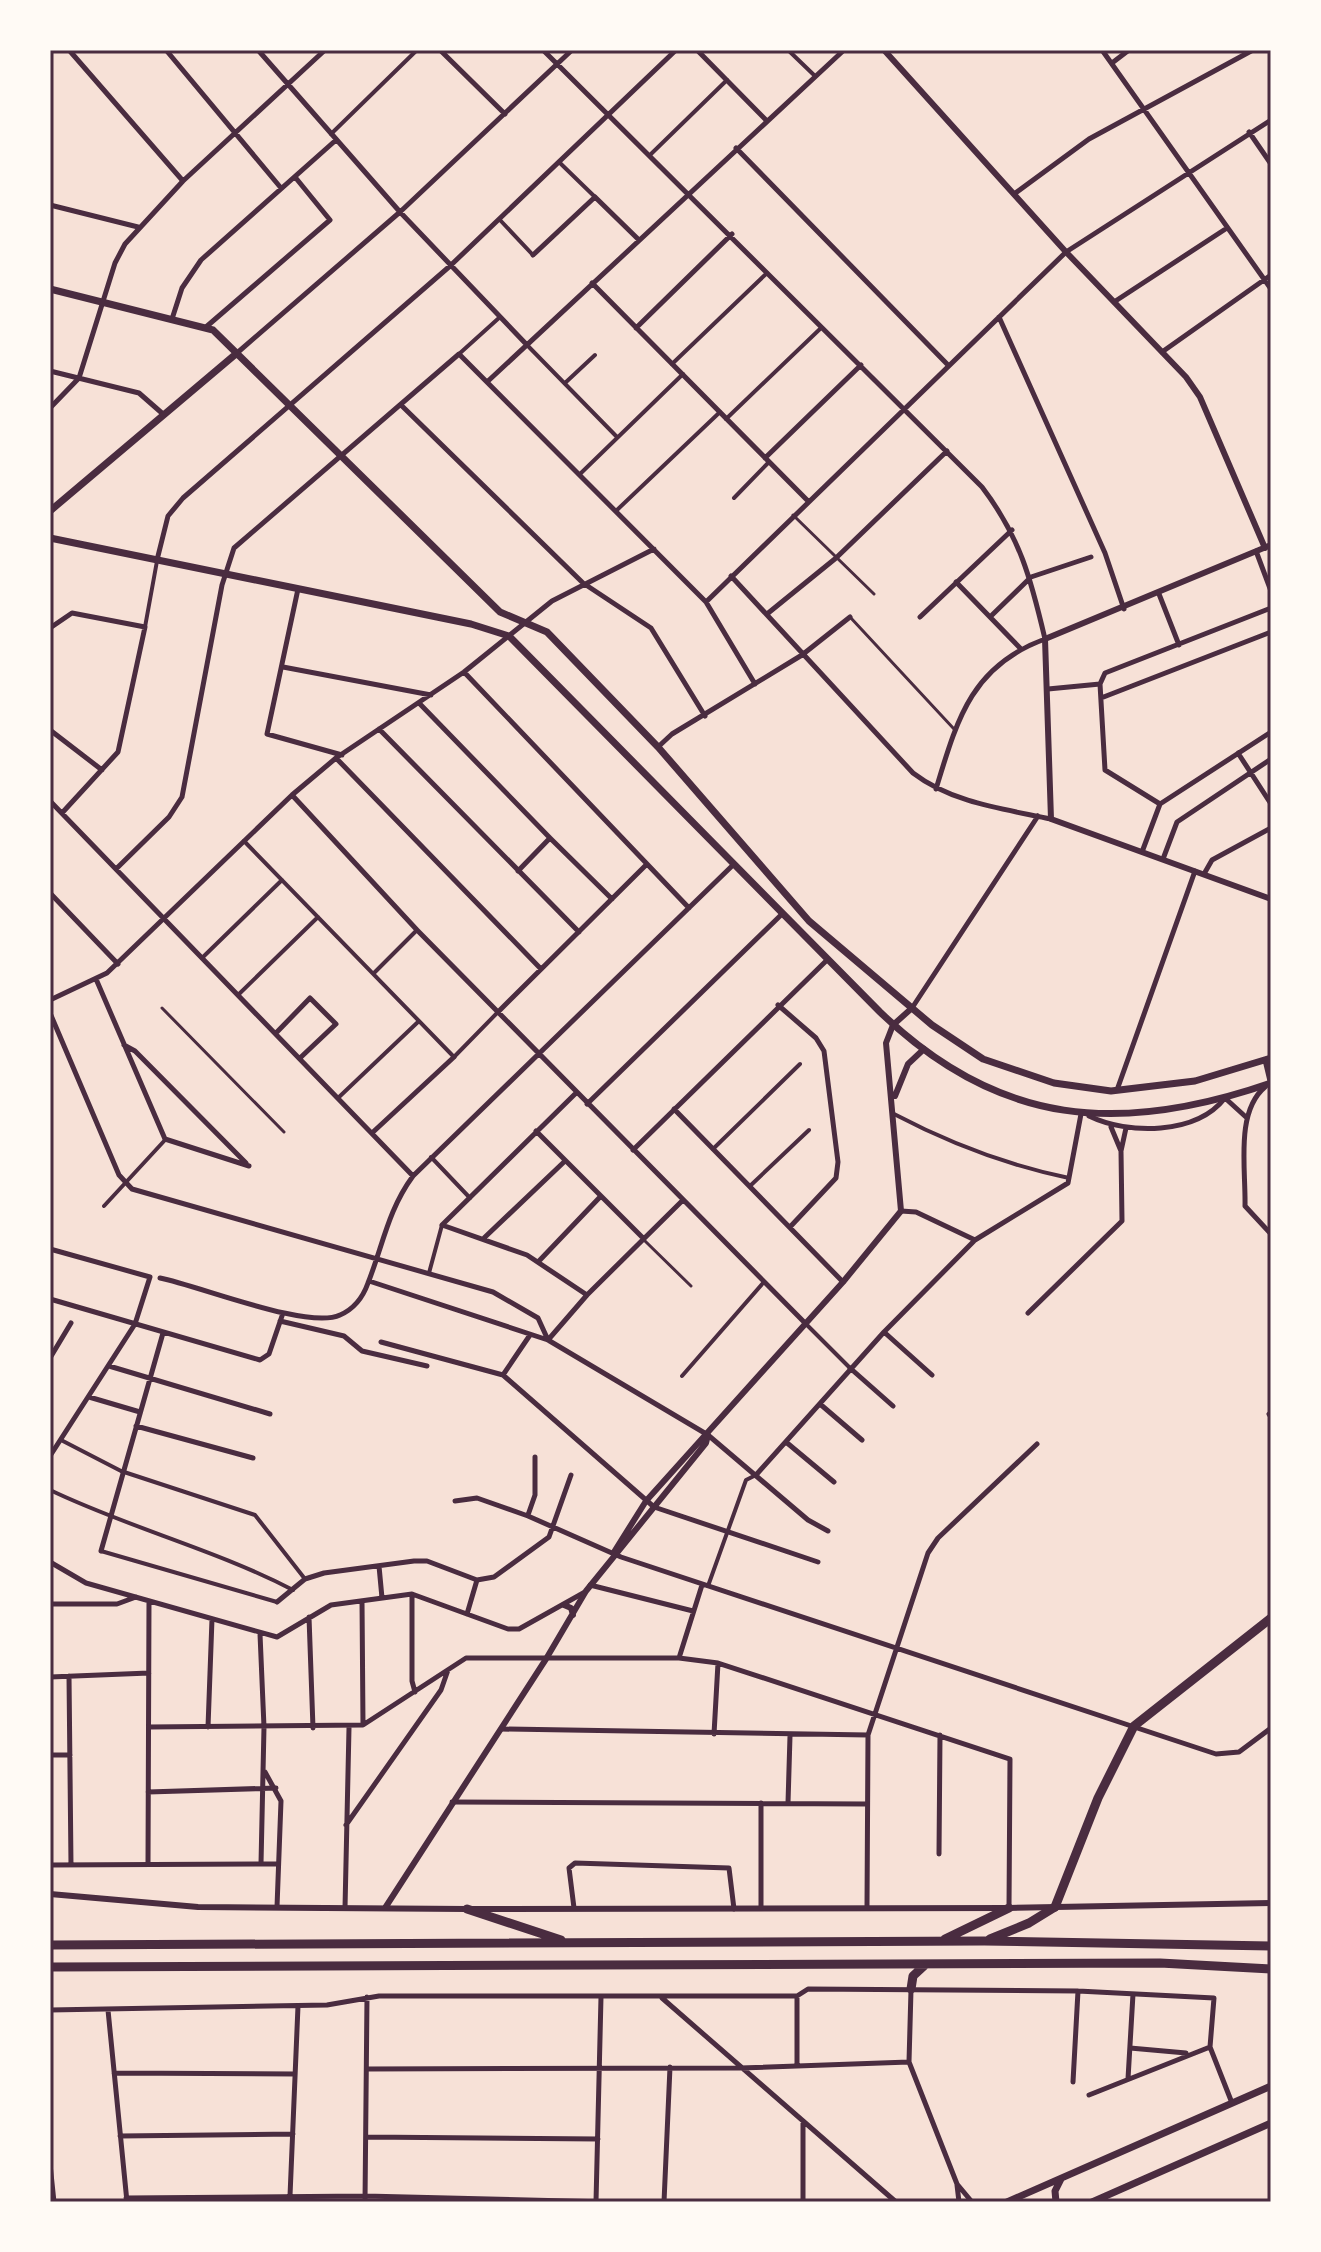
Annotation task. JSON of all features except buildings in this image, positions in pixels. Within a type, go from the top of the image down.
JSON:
[{"type":"highway","points":[[984,1941],[1029,1923],[1055,1907],[1086,1826],[1134,1726],[1271,1618]]},
{"type":"highway","points":[[938,1942],[1009,1908]]},
{"type":"highway","points":[[467,1909],[568,1942]]},
{"type":"highway","points":[[50,1945],[984,1941],[1271,1946]]},
{"type":"highway","points":[[50,1967],[1160,1963],[1271,1969]]},
{"type":"highway","points":[[911,1989],[913,1976],[926,1964]]},
{"type":"main road","points":[[50,289],[206,327],[237,353],[500,612],[547,632],[658,747],[809,921],[954,1041],[1009,1070],[1060,1085],[1117,1090],[1195,1081],[1268,1059],[1271,1082],[1225,1098],[1167,1112],[1085,1115],[1019,1098],[973,1080],[893,1025],[826,961],[626,751],[509,636],[471,624],[50,538]]},
{"type":"main road","points":[[50,511],[237,353]]},
{"type":"main road","points":[[1013,2201],[1271,2086]]},
{"type":"main road","points":[[1092,2202],[1271,2123]]},
{"type":"main road","points":[[1056,2202],[1057,2183],[1062,2177]]},
{"type":"street","points":[[69,50],[183,181]]},
{"type":"street","points":[[166,50],[281,188]]},
{"type":"street","points":[[258,50],[450,266],[617,437]]},
{"type":"street","points":[[50,408],[79,378],[115,263],[138,227],[183,181],[325,50]]},
{"type":"street","points":[[331,134],[417,50]]},
{"type":"street","points":[[440,50],[505,114]]},
{"type":"street","points":[[543,50],[732,234],[947,451],[982,487],[1012,530],[1031,577],[1045,639],[1051,819]]},
{"type":"street","points":[[237,353],[400,212],[572,50]]},
{"type":"street","points":[[62,813],[102,770],[121,743],[164,529],[174,508],[450,266],[676,50]]},
{"type":"street","points":[[697,50],[766,120]]},
{"type":"street","points":[[788,50],[815,76]]},
{"type":"street","points":[[487,382],[844,50]]},
{"type":"street","points":[[884,50],[1200,397],[1268,547],[1124,609],[1020,648],[981,679],[954,729],[936,789]]},
{"type":"street","points":[[1102,50],[1271,289]]},
{"type":"street","points":[[1112,63],[1129,50]]},
{"type":"street","points":[[1014,194],[1089,139],[1253,50]]},
{"type":"street","points":[[651,154],[727,80]]},
{"type":"street","points":[[706,602],[1066,252],[1271,120]]},
{"type":"street","points":[[1249,132],[1271,164]]},
{"type":"street","points":[[172,319],[193,268],[336,140]]},
{"type":"street","points":[[736,148],[948,365]]},
{"type":"street","points":[[560,163],[639,240]]},
{"type":"street","points":[[206,327],[330,219],[295,177]]},
{"type":"street","points":[[500,220],[533,255],[595,197]]},
{"type":"street","points":[[50,205],[138,227]]},
{"type":"street","points":[[1114,302],[1227,228]]},
{"type":"street","points":[[636,328],[732,234]]},
{"type":"street","points":[[672,364],[768,271]]},
{"type":"street","points":[[1162,352],[1271,275]]},
{"type":"street","points":[[592,283],[808,501]]},
{"type":"street","points":[[116,869],[169,817],[182,797],[224,575],[236,545],[402,406],[500,317]]},
{"type":"street","points":[[999,317],[1105,553],[1124,609]]},
{"type":"street","points":[[726,419],[823,326]]},
{"type":"street","points":[[459,354],[706,602],[755,684]]},
{"type":"street","points":[[565,383],[595,355]]},
{"type":"street","points":[[734,498],[861,365]]},
{"type":"street","points":[[50,371],[145,395],[163,414]]},
{"type":"street","points":[[580,474],[683,374]]},
{"type":"street","points":[[402,406],[583,583],[651,628],[705,716]]},
{"type":"street","points":[[617,510],[720,412]]},
{"type":"street","points":[[767,614],[836,558],[947,451]]},
{"type":"street","points":[[920,617],[1012,530]]},
{"type":"street","points":[[50,1000],[96,979],[118,964],[292,795],[339,757],[464,672],[552,601],[654,549]]},
{"type":"street","points":[[1256,551],[1271,591]]},
{"type":"street","points":[[990,617],[1031,577],[1091,557]]},
{"type":"street","points":[[731,576],[913,773],[936,789],[984,805],[1051,819],[1271,899]]},
{"type":"street","points":[[956,582],[1020,648]]},
{"type":"street","points":[[298,588],[268,736],[339,757],[541,969]]},
{"type":"street","points":[[1159,594],[1179,645]]},
{"type":"street","points":[[1160,804],[1105,770],[1100,684],[1105,673],[1271,608]]},
{"type":"street","points":[[50,628],[72,613],[145,627]]},
{"type":"street","points":[[658,747],[802,655],[850,617]]},
{"type":"street","points":[[1101,698],[1271,632]]},
{"type":"street","points":[[283,667],[432,695]]},
{"type":"street","points":[[464,672],[689,908]]},
{"type":"street","points":[[1048,689],[1100,684]]},
{"type":"street","points":[[419,703],[612,899]]},
{"type":"street","points":[[379,729],[579,932]]},
{"type":"street","points":[[50,730],[102,770]]},
{"type":"street","points":[[1142,852],[1160,804],[1271,732]]},
{"type":"street","points":[[1238,753],[1271,804]]},
{"type":"street","points":[[1163,859],[1177,822],[1271,759]]},
{"type":"street","points":[[292,795],[417,930],[632,1151],[763,1283],[893,1406]]},
{"type":"street","points":[[50,801],[413,1176]]},
{"type":"street","points":[[385,1908],[646,1501],[843,1282],[901,1211],[886,1043],[893,1025],[912,1008],[1038,816]]},
{"type":"street","points":[[1204,874],[1212,860],[1271,828]]},
{"type":"street","points":[[518,871],[550,838]]},
{"type":"street","points":[[244,841],[454,1057]]},
{"type":"street","points":[[372,1133],[454,1057],[647,864]]},
{"type":"street","points":[[160,1278],[304,1317],[339,1316],[354,1307],[369,1281],[390,1213],[413,1176],[733,865]]},
{"type":"street","points":[[1117,1090],[1195,871]]},
{"type":"street","points":[[202,958],[282,880]]},
{"type":"street","points":[[50,893],[118,964]]},
{"type":"street","points":[[587,1104],[781,915]]},
{"type":"street","points":[[238,995],[318,917]]},
{"type":"street","points":[[373,974],[417,930]]},
{"type":"street","points":[[632,1151],[826,961]]},
{"type":"street","points":[[96,979],[123,1045],[165,1139],[249,1166],[135,1051],[123,1045]]},
{"type":"street","points":[[276,1033],[310,998],[336,1024],[300,1058]]},
{"type":"street","points":[[778,1005],[816,1038],[824,1051],[838,1162],[834,1184],[790,1227]]},
{"type":"street","points":[[50,1013],[124,1182],[141,1194],[428,1274],[515,1303],[538,1318],[548,1340]]},
{"type":"street","points":[[338,1098],[419,1021]]},
{"type":"street","points":[[894,1111],[898,1082],[908,1064],[924,1049]]},
{"type":"street","points":[[713,1149],[800,1064]]},
{"type":"street","points":[[1271,1082],[1254,1098],[1247,1118],[1245,1206],[1271,1234]]},
{"type":"street","points":[[428,1274],[442,1225],[576,1093]]},
{"type":"street","points":[[679,1658],[693,1611],[746,1480],[756,1475],[850,1368],[975,1240],[1065,1186],[1071,1179],[1085,1115],[1110,1126],[1126,1128],[1197,1120],[1225,1098],[1247,1118]]},
{"type":"street","points":[[674,1109],[843,1282]]},
{"type":"street","points":[[894,1111],[937,1137],[1015,1167],[1071,1179]]},
{"type":"street","points":[[1110,1126],[1121,1151]]},
{"type":"street","points":[[1028,1313],[1119,1226],[1122,1216],[1121,1151],[1126,1128]]},
{"type":"street","points":[[750,1186],[809,1130]]},
{"type":"street","points":[[536,1131],[644,1239]]},
{"type":"street","points":[[104,1206],[165,1139]]},
{"type":"street","points":[[431,1157],[470,1198]]},
{"type":"street","points":[[484,1238],[565,1161]]},
{"type":"street","points":[[539,1261],[600,1197]]},
{"type":"street","points":[[548,1340],[587,1295],[682,1201]]},
{"type":"street","points":[[901,1211],[916,1212],[975,1240]]},
{"type":"street","points":[[442,1225],[484,1238],[539,1261],[587,1295]]},
{"type":"street","points":[[50,1249],[150,1277],[135,1324],[50,1456]]},
{"type":"street","points":[[369,1281],[548,1340],[708,1435],[808,1520],[828,1531]]},
{"type":"street","points":[[682,1376],[763,1283]]},
{"type":"street","points":[[50,1299],[260,1360],[269,1354],[283,1313]]},
{"type":"street","points":[[280,1321],[344,1336],[362,1351],[427,1366]]},
{"type":"street","points":[[50,1358],[71,1323]]},
{"type":"street","points":[[884,1332],[932,1375]]},
{"type":"street","points":[[163,1333],[121,1471],[101,1551],[277,1602],[305,1579],[324,1573],[379,1566],[427,1561],[477,1580],[494,1577],[549,1537],[571,1475]]},
{"type":"street","points":[[503,1375],[530,1335]]},
{"type":"street","points":[[381,1342],[503,1375],[654,1507],[818,1562]]},
{"type":"street","points":[[109,1366],[270,1414]]},
{"type":"street","points":[[89,1397],[140,1412]]},
{"type":"street","points":[[820,1404],[862,1440]]},
{"type":"street","points":[[136,1426],[253,1458]]},
{"type":"street","points":[[614,1552],[706,1443],[708,1435]]},
{"type":"street","points":[[61,1440],[121,1471],[255,1515],[305,1579]]},
{"type":"street","points":[[50,1442],[57,1447]]},
{"type":"street","points":[[786,1442],[834,1482]]},
{"type":"street","points":[[867,1907],[868,1735],[933,1546],[1037,1444]]},
{"type":"street","points":[[528,1516],[535,1495],[535,1457]]},
{"type":"street","points":[[50,1490],[109,1519],[238,1561],[293,1590]]},
{"type":"street","points":[[455,1501],[477,1498],[705,1586],[1216,1754],[1239,1752],[1271,1728]]},
{"type":"street","points":[[50,1562],[86,1583],[260,1634],[285,1636],[309,1616],[331,1605],[412,1594],[519,1629],[588,1588],[693,1611]]},
{"type":"street","points":[[379,1566],[382,1598]]},
{"type":"street","points":[[467,1614],[477,1580]]},
{"type":"street","points":[[412,1594],[412,1681],[415,1692]]},
{"type":"street","points":[[50,1604],[117,1604],[136,1597]]},
{"type":"street","points":[[148,1864],[149,1600]]},
{"type":"street","points":[[362,1601],[363,1725]]},
{"type":"street","points":[[564,1605],[571,1608],[573,1615]]},
{"type":"street","points":[[309,1616],[313,1728]]},
{"type":"street","points":[[208,1727],[212,1619]]},
{"type":"street","points":[[260,1634],[264,1727],[261,1864]]},
{"type":"street","points":[[149,1727],[349,1728],[363,1725],[466,1658],[679,1658],[718,1663],[1010,1759],[1009,1908]]},
{"type":"street","points":[[714,1734],[718,1663]]},
{"type":"street","points":[[346,1825],[441,1690],[448,1670]]},
{"type":"street","points":[[50,1677],[149,1673]]},
{"type":"street","points":[[69,1676],[71,1865]]},
{"type":"street","points":[[345,1908],[349,1728]]},
{"type":"street","points":[[501,1729],[868,1735]]},
{"type":"street","points":[[939,1854],[940,1735]]},
{"type":"street","points":[[788,1803],[790,1736]]},
{"type":"street","points":[[50,1755],[70,1755]]},
{"type":"street","points":[[264,1771],[281,1801],[277,1907]]},
{"type":"street","points":[[148,1792],[276,1788]]},
{"type":"street","points":[[452,1802],[867,1804]]},
{"type":"street","points":[[761,1803],[761,1908]]},
{"type":"street","points":[[574,1908],[569,1868],[575,1863],[729,1868],[734,1909]]},
{"type":"street","points":[[50,1865],[278,1864]]},
{"type":"street","points":[[50,1894],[198,1907],[467,1909],[1009,1908],[1271,1903]]},
{"type":"street","points":[[50,2010],[327,2005],[367,1997],[797,1996],[808,1989],[1078,1991],[1214,1998],[1210,2047],[1232,2103]]},
{"type":"street","points":[[911,1989],[909,2062],[957,2184],[959,2202]]},
{"type":"street","points":[[1073,2082],[1078,1991]]},
{"type":"street","points":[[1128,2079],[1133,1994]]},
{"type":"street","points":[[797,1996],[797,2066]]},
{"type":"street","points":[[365,2199],[367,1997]]},
{"type":"street","points":[[596,2202],[601,1997]]},
{"type":"street","points":[[661,1997],[896,2202]]},
{"type":"street","points":[[290,2197],[298,2006]]},
{"type":"street","points":[[108,2010],[126,2200],[290,2197],[608,2202]]},
{"type":"street","points":[[1089,2095],[1187,2053],[1210,2047]]},
{"type":"street","points":[[1130,2048],[1187,2053]]},
{"type":"street","points":[[367,2069],[740,2068],[909,2062]]},
{"type":"street","points":[[664,2202],[670,2067]]},
{"type":"street","points":[[114,2073],[295,2074]]},
{"type":"street","points":[[803,2120],[803,2202]]},
{"type":"street","points":[[120,2136],[293,2134]]},
{"type":"street","points":[[366,2137],[598,2139]]},
{"type":"street","points":[[50,2164],[54,2202]]},
{"type":"street","points":[[957,2184],[972,2202]]},
{"type":"lane","points":[[793,515],[874,594]]},
{"type":"lane","points":[[850,617],[954,729]]},
{"type":"lane","points":[[162,1008],[284,1132]]},
{"type":"lane","points":[[644,1239],[691,1286]]}]
